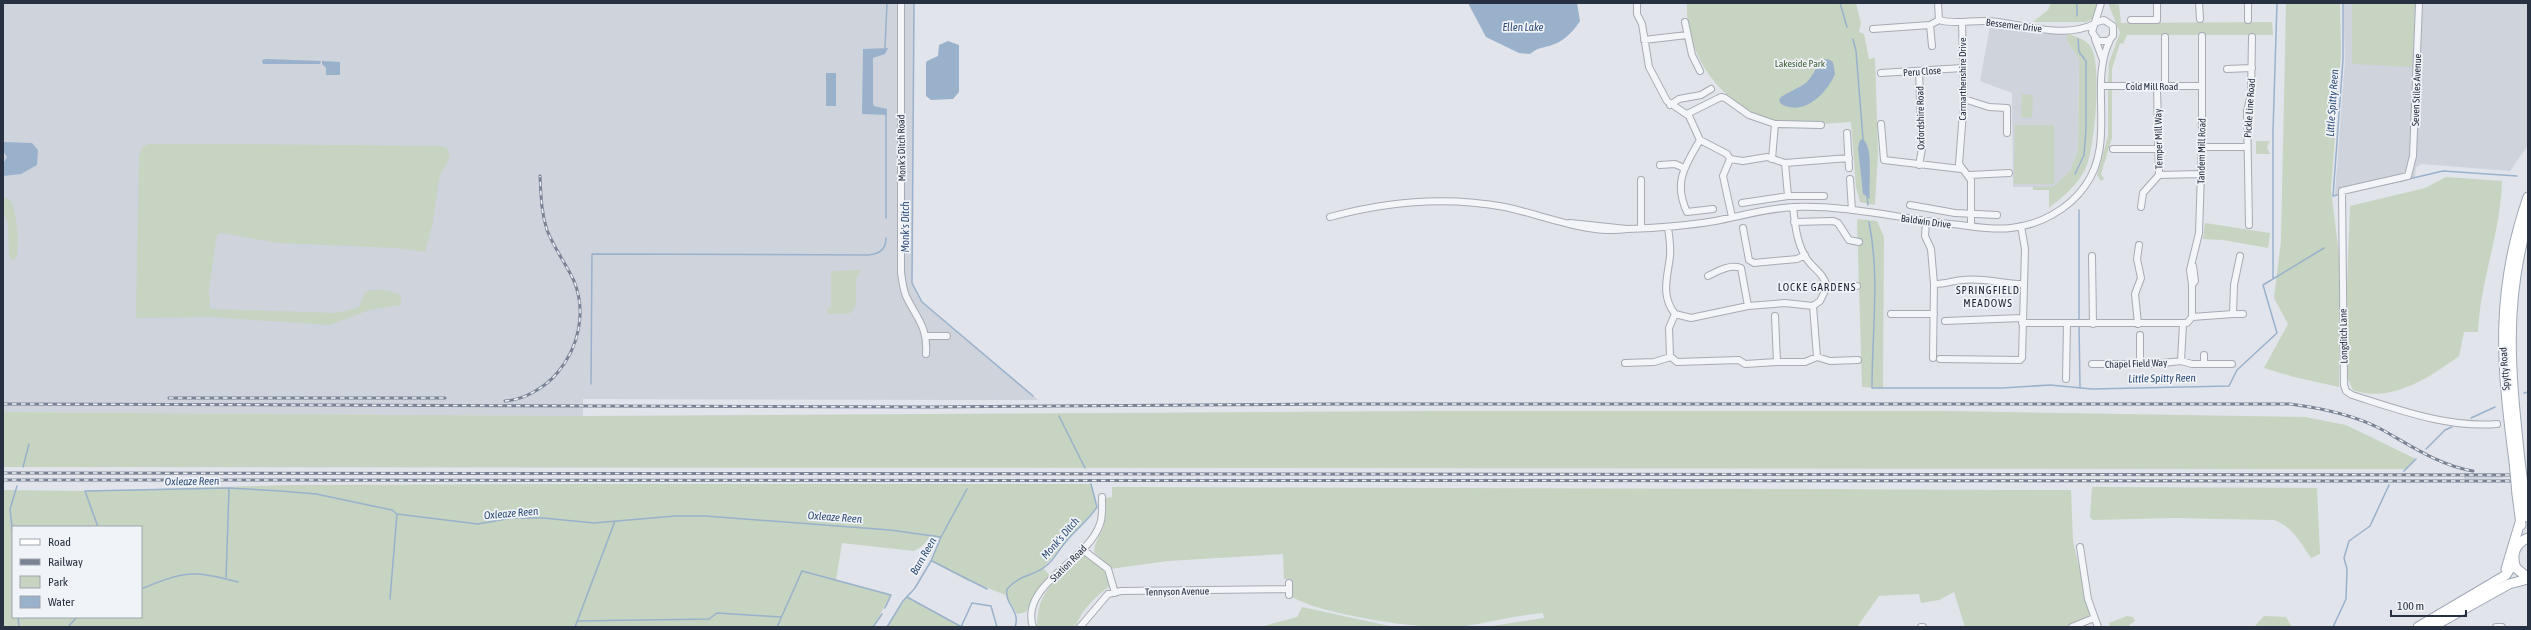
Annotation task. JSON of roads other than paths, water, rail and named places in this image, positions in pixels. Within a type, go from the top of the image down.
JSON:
[{"type":"main road","name":"Spytty Road","points":[[2517,461],[2506,399],[2503,321],[2511,255],[2528,197]]},
{"type":"main road","name":"Spytty Road","points":[[2514,562],[2514,555],[2524,540],[2524,518],[2517,461],[2511,372],[2511,315],[2518,257],[2528,220]]},
{"type":"main road","points":[[2472,595],[2478,586],[2506,569],[2524,518]]},
{"type":"main road","points":[[2418,627],[2506,575],[2514,562]]},
{"type":"main road","points":[[2514,562],[2519,573],[2528,579]]},
{"type":"main road","points":[[2432,627],[2509,584],[2528,579]]},
{"type":"street","name":"Monk's Ditch Road","points":[[901,3],[901,272],[906,297],[920,319],[926,336],[926,354]]},
{"type":"street","points":[[1637,3],[1637,14],[1642,24],[1650,70],[1670,104],[1687,114],[1700,140],[1727,154],[1730,159],[1741,161],[1764,157],[1785,163],[1849,158]]},
{"type":"street","points":[[1873,28],[1930,25],[1939,20],[1938,3]]},
{"type":"street","points":[[2082,29],[2101,42],[2110,40],[2114,29],[2108,21],[2101,3]]},
{"type":"street","points":[[2101,3],[2094,37],[2104,61]]},
{"type":"street","points":[[2131,20],[2157,20],[2156,3]]},
{"type":"street","points":[[2199,3],[2200,19]]},
{"type":"street","points":[[2248,3],[2248,20]]},
{"type":"street","name":"Seven Stiles Avenue","points":[[2408,176],[2413,156],[2419,3]]},
{"type":"street","name":"Bessemer Drive","points":[[1939,20],[1962,22],[1988,21],[2035,29],[2082,29],[2096,23]]},
{"type":"street","points":[[2096,23],[2108,21]]},
{"type":"street","points":[[1685,22],[1692,55],[1700,71]]},
{"type":"street","name":"Carmarthenshire Drive","points":[[1961,169],[1959,164],[1964,100],[1962,22]]},
{"type":"street","points":[[1930,25],[1932,46]]},
{"type":"street","points":[[1644,40],[1687,35]]},
{"type":"street","name":"Tandem Mill Road","points":[[2192,317],[2192,285],[2195,281],[2193,266],[2199,233],[2202,36]]},
{"type":"street","points":[[2165,37],[2165,86]]},
{"type":"street","name":"Pickle Line Road","points":[[2249,224],[2247,147],[2252,68],[2252,37]]},
{"type":"street","name":"Baldwin Drive","points":[[1330,217],[1390,204],[1455,201],[1506,208],[1570,223],[1627,228],[1668,227],[1793,207],[1852,210],[1926,222],[1971,226],[1998,228],[2021,226],[2057,212],[2086,186],[2093,172],[2100,148],[2104,61],[2110,40]]},
{"type":"street","name":"Peru Close","points":[[1881,73],[1963,68]]},
{"type":"street","name":"Pickle Line Road","points":[[2227,69],[2252,68]]},
{"type":"street","name":"Oxfordshire Road","points":[[1919,71],[1922,141],[1920,165]]},
{"type":"street","name":"Cold Mill Road","points":[[2102,86],[2201,86]]},
{"type":"street","name":"Temper Mill Way","points":[[2157,86],[2159,174],[2200,174]]},
{"type":"street","points":[[1670,104],[1679,99],[1701,95],[1711,90]]},
{"type":"street","points":[[1687,114],[1721,97],[1731,102],[1749,115],[1775,124],[1821,125]]},
{"type":"street","points":[[1964,100],[1989,107],[2007,108],[2007,133]]},
{"type":"street","points":[[1772,159],[1775,124]]},
{"type":"street","points":[[1881,124],[1884,160],[1961,169],[1970,175],[2009,173]]},
{"type":"street","points":[[1847,133],[1849,168]]},
{"type":"street","points":[[1700,140],[1684,168],[1680,181],[1686,210],[1689,212],[1713,209]]},
{"type":"street","name":"Pickle Line Road","points":[[2201,147],[2247,147]]},
{"type":"street","points":[[2113,149],[2158,149]]},
{"type":"street","points":[[1730,159],[1723,176],[1732,217]]},
{"type":"street","points":[[1785,163],[1788,196]]},
{"type":"street","points":[[1660,165],[1675,164],[1684,168]]},
{"type":"street","points":[[2140,206],[2143,193],[2159,174]]},
{"type":"street","points":[[1970,175],[1971,226]]},
{"type":"street","name":"Longditch Lane","points":[[2408,176],[2342,191],[2343,391],[2352,396],[2451,424],[2476,426],[2497,424]]},
{"type":"street","points":[[1850,179],[1852,210]]},
{"type":"street","points":[[1641,180],[1641,228]]},
{"type":"street","points":[[1742,203],[1788,196],[1824,196]]},
{"type":"street","points":[[1910,205],[1971,214],[1997,215]]},
{"type":"street","points":[[1668,227],[1670,256],[1666,287],[1667,300],[1676,314],[1691,318],[1748,306],[1785,303],[1813,306],[1820,301],[1827,287],[1825,278],[1805,256],[1794,222],[1793,207]]},
{"type":"street","points":[[1794,222],[1834,221],[1838,223],[1849,240],[1859,242]]},
{"type":"street","points":[[1926,222],[1925,236],[1931,249],[1934,284],[1933,358]]},
{"type":"street","points":[[1940,359],[2020,360],[2022,358],[2022,284],[2025,240],[2021,226]]},
{"type":"street","points":[[1744,228],[1749,260],[1754,263],[1797,259],[1805,256]]},
{"type":"street","points":[[2138,245],[2137,259],[2141,278],[2135,294],[2138,324]]},
{"type":"street","points":[[2092,256],[2093,324]]},
{"type":"street","points":[[2233,314],[2234,285],[2240,256]]},
{"type":"street","points":[[1708,276],[1720,270],[1736,266],[1741,268],[1748,306]]},
{"type":"street","points":[[1934,284],[1968,280],[1997,280],[2004,283],[2022,284]]},
{"type":"street","points":[[1827,287],[1857,286]]},
{"type":"street","points":[[1813,306],[1817,358]]},
{"type":"street","points":[[1676,314],[1669,328],[1671,357],[1677,362],[1739,360],[1745,364],[1805,362],[1817,358],[1830,361],[1858,360]]},
{"type":"street","points":[[1891,314],[1934,314]]},
{"type":"street","points":[[1945,321],[1989,321],[1993,317],[2093,324],[2183,324],[2188,323],[2192,317],[2243,314]]},
{"type":"street","points":[[1775,316],[1777,362]]},
{"type":"street","points":[[2066,323],[2066,379]]},
{"type":"street","points":[[2180,361],[2183,324]]},
{"type":"street","points":[[2140,335],[2140,364]]},
{"type":"street","points":[[926,336],[947,336]]},
{"type":"street","points":[[2204,355],[2204,364]]},
{"type":"street","points":[[1625,363],[1638,360],[1654,362],[1671,357]]},
{"type":"street","name":"Chapel Field Way","points":[[2092,364],[2140,364],[2180,361],[2187,364],[2232,364]]},
{"type":"street","name":"Station Road","points":[[1033,627],[1031,613],[1037,593],[1083,550],[1100,524],[1102,497]]},
{"type":"street","points":[[2080,547],[2094,618],[2098,627]]},
{"type":"street","points":[[1080,627],[1108,594],[1115,593],[1108,569],[1083,550]]},
{"type":"street","name":"Tennyson Avenue","points":[[1115,593],[1289,589]]},
{"type":"street","points":[[2072,627],[2094,618]]},
{"type":"street","points":[[2496,627],[2502,627]]},
{"type":"water","name":"Ellen Lake","points":[[1468,3],[1577,3],[1580,21],[1570,34],[1553,45],[1530,54],[1519,53],[1486,37]]},
{"type":"water","points":[[948,41],[959,45],[959,92],[953,99],[931,100],[926,96],[926,63],[927,61],[938,56],[939,45]]},
{"type":"water","points":[[888,48],[885,54],[873,58],[873,103],[874,106],[887,109],[887,115],[862,114],[863,49]]},
{"type":"water","points":[[1828,59],[1833,62],[1835,74],[1826,89],[1814,101],[1798,107],[1790,107],[1781,104],[1779,100],[1781,97],[1805,83],[1812,76],[1821,60]]},
{"type":"water","points":[[262,60],[321,61],[320,64],[263,64]]},
{"type":"water","points":[[322,61],[340,62],[340,75],[326,75],[326,68],[322,64]]},
{"type":"water","points":[[826,73],[836,73],[836,106],[826,106]]},
{"type":"water","points":[[1863,139],[1870,158],[1870,199],[1863,194],[1858,148],[1860,140]]},
{"type":"water","points":[[3,142],[32,143],[38,150],[37,165],[21,174],[3,176],[3,164],[7,157],[3,151]]},
{"type":"waterway","points":[[885,48],[887,3]]},
{"type":"waterway","name":"Monk's Ditch","points":[[914,3],[912,283],[922,302],[1033,396]]},
{"type":"waterway","points":[[1840,3],[1847,27]]},
{"type":"waterway","name":"Little Spitty Reen","points":[[2077,3],[2077,16]]},
{"type":"waterway","points":[[2273,279],[2273,131],[2277,3]]},
{"type":"waterway","name":"Little Spitty Reen","points":[[2340,194],[2333,196],[2343,60],[2343,3]]},
{"type":"waterway","points":[[1853,39],[1856,51],[1863,139]]},
{"type":"waterway","name":"Little Spitty Reen","points":[[2075,174],[2084,155],[2086,129],[2086,61],[2079,52],[2078,39]]},
{"type":"waterway","points":[[886,115],[886,218]]},
{"type":"waterway","name":"Little Spitty Reen","points":[[2383,185],[2443,171],[2517,176]]},
{"type":"waterway","points":[[1867,197],[1868,205]]},
{"type":"waterway","name":"Little Spitty Reen","points":[[2079,210],[2079,321]]},
{"type":"waterway","points":[[1869,222],[1875,283],[1872,388],[2002,388],[2050,385],[2092,389],[2229,386],[2237,370],[2277,333],[2263,285],[2324,248]]},
{"type":"waterway","points":[[591,384],[592,254],[868,255],[881,251],[885,246],[886,238]]},
{"type":"waterway","name":"Little Spitty Reen","points":[[2079,325],[2080,387]]},
{"type":"waterway","points":[[2524,393],[2528,392]]},
{"type":"waterway","points":[[2471,418],[2495,407]]},
{"type":"waterway","name":"Monk's Ditch","points":[[1059,416],[1085,468]]},
{"type":"waterway","points":[[2426,449],[2445,430],[2452,427]]},
{"type":"waterway","points":[[23,467],[29,444]]},
{"type":"waterway","points":[[2404,471],[2416,459]]},
{"type":"waterway","name":"Monk's Ditch","points":[[1015,627],[1016,616],[1008,599],[1007,589],[1021,578],[1041,570],[1049,564],[1068,539],[1093,512],[1097,507],[1091,484]]},
{"type":"waterway","points":[[2333,627],[2346,599],[2347,569],[2344,558],[2349,541],[2370,526],[2389,485]]},
{"type":"waterway","points":[[12,528],[10,509],[17,486]]},
{"type":"waterway","name":"Oxleaze Reen","points":[[98,526],[85,491],[229,488],[316,494],[392,510],[397,514],[478,524],[511,518],[543,518],[594,523],[675,516],[705,516],[890,530],[941,537]]},
{"type":"waterway","points":[[226,579],[229,489]]},
{"type":"waterway","name":"Barn Reen","points":[[887,627],[903,601],[915,588],[931,561],[941,537],[967,489]]},
{"type":"waterway","points":[[390,599],[397,514]]},
{"type":"waterway","points":[[575,627],[615,521]]},
{"type":"waterway","points":[[932,561],[987,589]]},
{"type":"waterway","points":[[777,627],[802,571],[891,595],[885,608]]},
{"type":"waterway","points":[[142,589],[168,579],[189,574],[199,574],[238,582]]},
{"type":"waterway","points":[[907,597],[960,626]]},
{"type":"waterway","points":[[961,627],[972,603],[991,606],[997,627]]},
{"type":"waterway","points":[[577,621],[709,619],[717,613],[781,617]]},
{"type":"waterway","points":[[873,627],[882,614]]},
{"type":"waterway","points":[[18,618],[19,627]]},
{"type":"waterway","points":[[68,627],[76,618]]},
{"type":"railway","points":[[505,401],[520,398],[534,392],[553,378],[565,363],[571,352],[580,318],[580,305],[574,281],[553,243],[545,223],[542,210],[540,176]]},
{"type":"railway","points":[[169,398],[445,398]]},
{"type":"railway","points":[[3,404],[931,407],[1334,404],[2290,404],[2313,407],[2358,419],[2379,428],[2436,459],[2473,471]]},
{"type":"railway","points":[[3,473],[2528,475]]},
{"type":"railway","points":[[3,480],[2528,481]]},
{"type":"district","name":"LOCKE GARDENS","points":[[1817,287]]},
{"type":"district","name":"SPRINGFIELD MEADOWS","points":[[1988,296]]},
{"type":"park label","name":"Lakeside Park","points":[[1800,63]]}]
